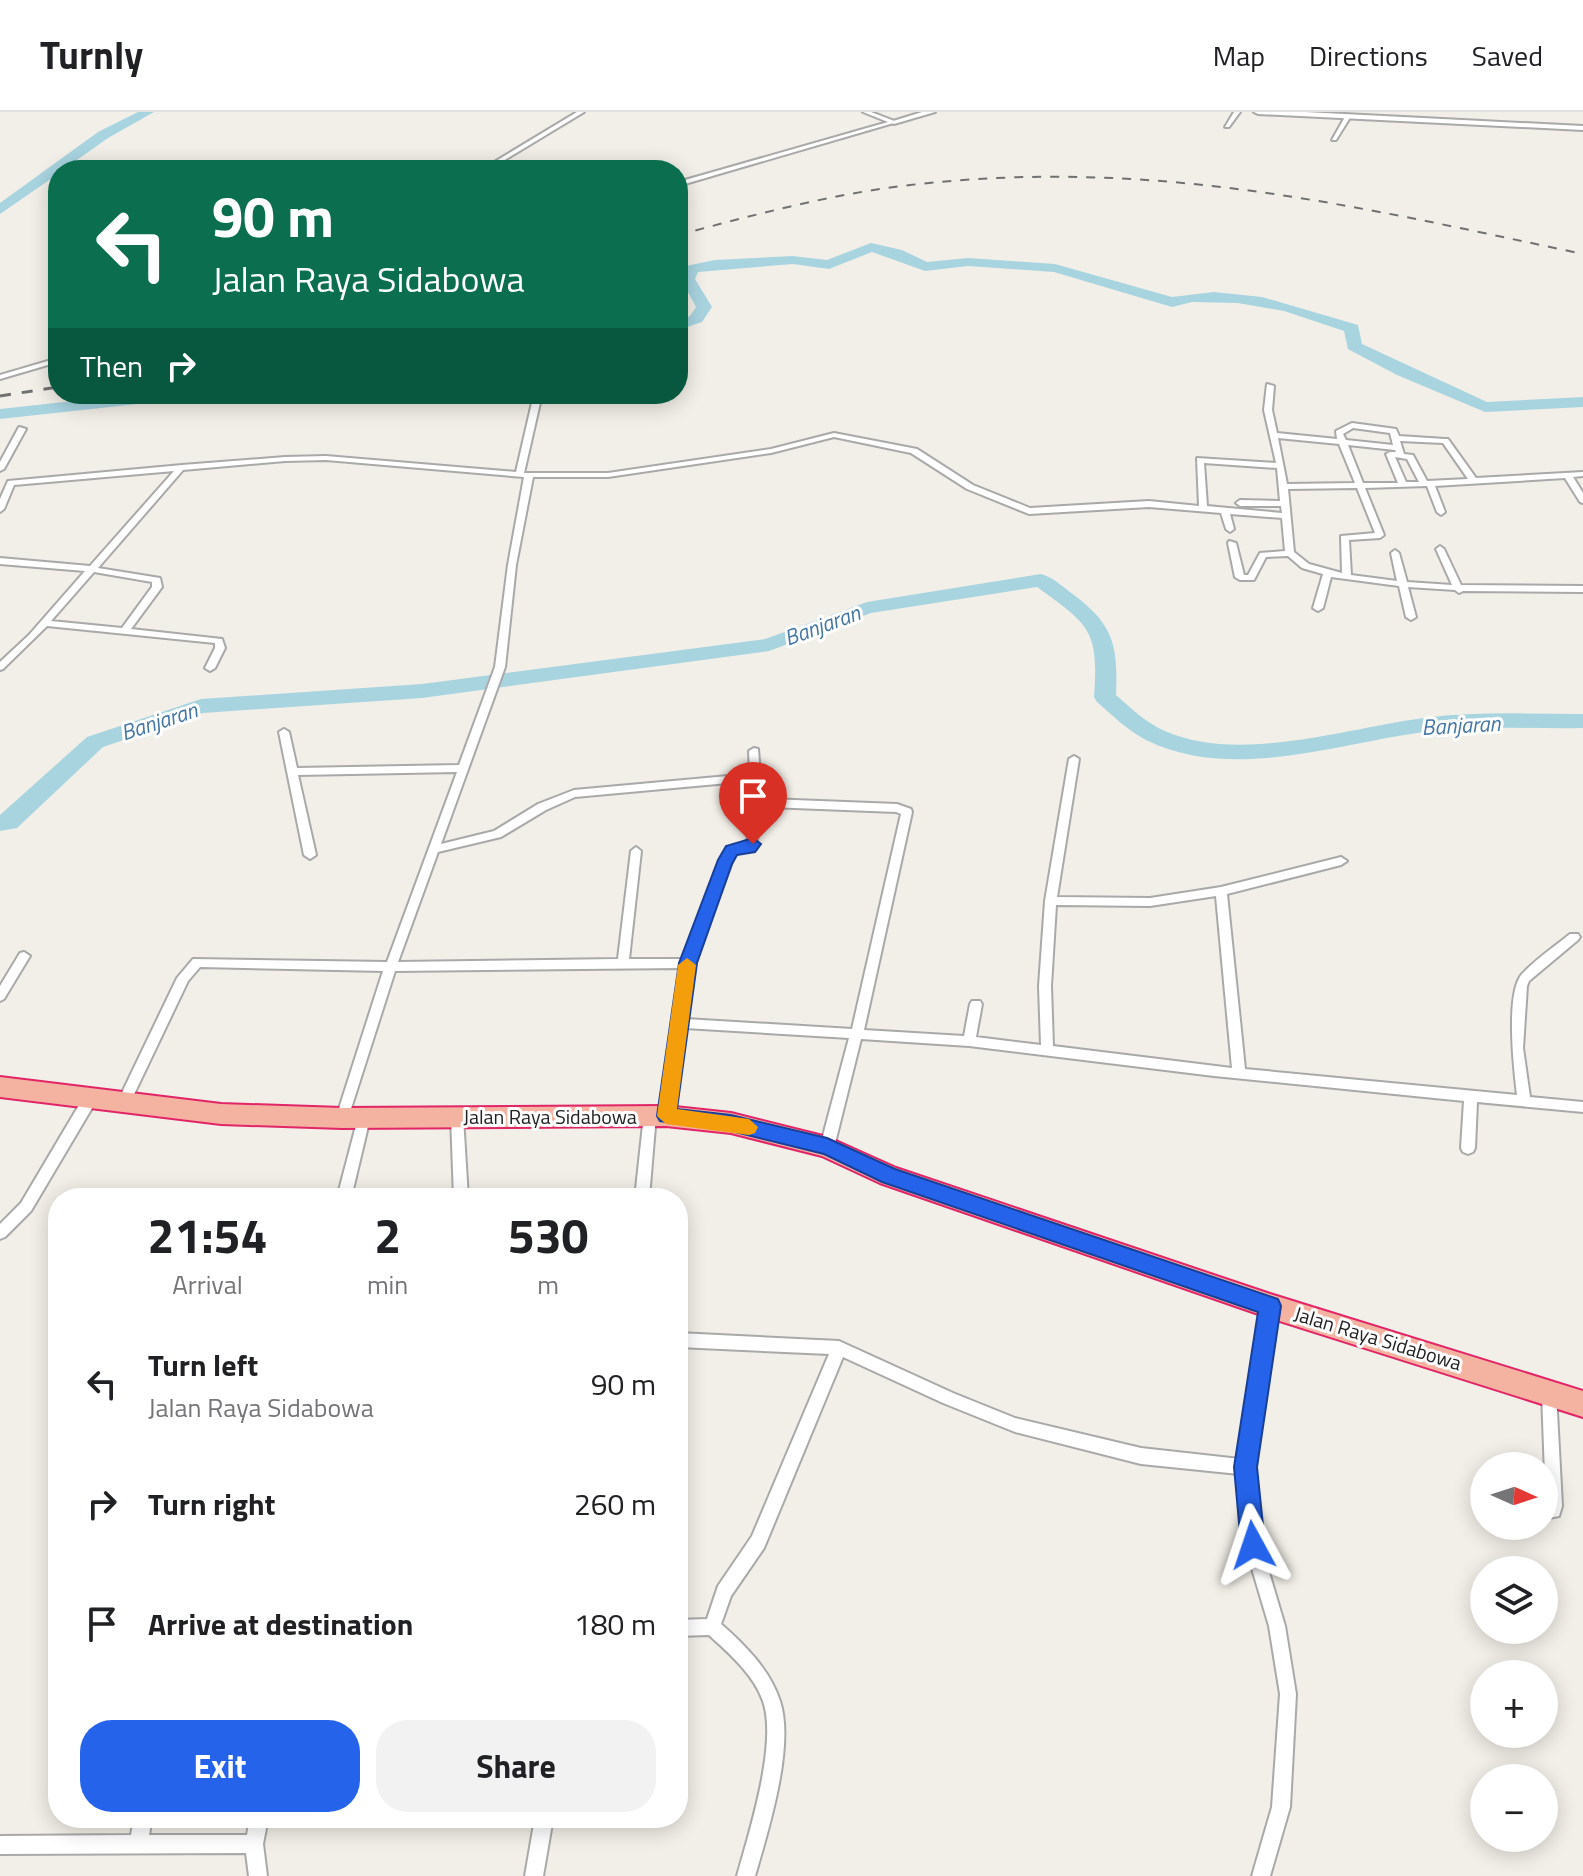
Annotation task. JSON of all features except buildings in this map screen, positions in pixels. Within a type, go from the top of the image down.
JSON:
[{"type":"highway","name":"Jalan Raya Sidabowa","points":[[0,1087],[221,1114],[353,1118],[658,1116],[731,1123],[827,1147],[889,1176],[1270,1306],[1583,1404]]},
{"type":"street","points":[[501,160],[581,112]]},
{"type":"street","points":[[866,112],[894,122]]},
{"type":"street","points":[[688,181],[931,112]]},
{"type":"street","points":[[1227,126],[1237,112]]},
{"type":"street","points":[[1258,112],[1583,128]]},
{"type":"street","points":[[1334,139],[1348,116]]},
{"type":"street","points":[[0,377],[48,363]]},
{"type":"street","points":[[1270,386],[1268,410],[1286,487],[1290,553],[1294,562],[1328,573],[1459,590],[1583,589]]},
{"type":"street","points":[[345,1188],[353,1118],[391,967],[491,700],[500,667],[524,475],[536,404]]},
{"type":"street","points":[[1347,576],[1344,538],[1380,535],[1339,433],[1352,425],[1391,430],[1398,446],[1410,457],[1427,484],[1441,512]]},
{"type":"street","points":[[0,469],[22,429]]},
{"type":"street","points":[[0,484],[182,467],[326,458],[524,475],[592,476],[771,451],[834,435],[914,451],[970,487],[1029,511],[1149,504],[1287,516]]},
{"type":"street","points":[[1276,435],[1398,446],[1445,441],[1473,480]]},
{"type":"street","points":[[1398,446],[1389,455],[1403,485]]},
{"type":"street","points":[[1203,509],[1200,460],[1281,466]]},
{"type":"street","points":[[0,667],[182,467]]},
{"type":"street","points":[[1286,487],[1427,484],[1583,474]]},
{"type":"street","points":[[1568,475],[1583,500]]},
{"type":"street","points":[[0,509],[11,483]]},
{"type":"street","points":[[1240,503],[1286,504]]},
{"type":"street","points":[[1225,511],[1230,529]]},
{"type":"street","points":[[1232,543],[1240,577],[1251,578],[1263,555],[1290,553]]},
{"type":"street","points":[[1440,549],[1459,590]]},
{"type":"street","points":[[1395,553],[1411,617]]},
{"type":"street","points":[[0,561],[91,569],[158,582],[124,632]]},
{"type":"street","points":[[1318,608],[1328,573]]},
{"type":"street","points":[[43,623],[219,641],[220,648],[210,668]]},
{"type":"street","points":[[284,732],[295,772],[310,855]]},
{"type":"street","points":[[644,1188],[679,1023],[688,963],[731,851],[752,846],[757,808],[754,751]]},
{"type":"street","points":[[1047,1050],[1045,986],[1051,901],[1074,759]]},
{"type":"street","points":[[295,772],[464,768]]},
{"type":"street","points":[[436,849],[497,834],[542,807],[574,794],[753,777]]},
{"type":"street","points":[[757,808],[769,803],[897,808],[907,812],[827,1147]]},
{"type":"street","points":[[623,963],[636,851]]},
{"type":"street","points":[[1051,901],[1161,901],[1221,891],[1341,861]]},
{"type":"street","points":[[1221,891],[1239,1073]]},
{"type":"street","points":[[1524,1099],[1517,1048],[1521,986],[1525,978],[1574,937]]},
{"type":"street","points":[[0,996],[24,956]]},
{"type":"street","points":[[123,1103],[183,978],[195,963],[391,967],[688,963]]},
{"type":"street","points":[[969,1041],[976,1004]]},
{"type":"street","points":[[679,1023],[969,1041],[1239,1073],[1583,1107]]},
{"type":"street","points":[[1468,1148],[1471,1096]]},
{"type":"street","points":[[0,1233],[26,1207],[90,1099]]},
{"type":"street","points":[[457,1117],[461,1188]]},
{"type":"street","points":[[1261,1876],[1281,1807],[1288,1694],[1277,1626],[1253,1545],[1246,1467],[1270,1306]]},
{"type":"street","points":[[688,1340],[839,1348],[1015,1425],[1141,1456],[1246,1467]]},
{"type":"street","points":[[712,1627],[724,1592],[758,1542],[839,1348]]},
{"type":"street","points":[[1549,1393],[1552,1452]]},
{"type":"street","points":[[688,1628],[712,1627],[768,1689],[774,1707],[774,1746],[746,1876]]},
{"type":"street","points":[[138,1845],[141,1828]]},
{"type":"street","points":[[257,1828],[254,1844],[258,1876]]},
{"type":"street","points":[[534,1876],[542,1828]]},
{"type":"street","points":[[0,1845],[254,1844]]},
{"type":"waterway","points":[[69,160],[103,135],[148,112]]},
{"type":"waterway","points":[[0,210],[48,175]]},
{"type":"waterway","points":[[688,279],[691,269],[715,264],[793,260],[829,265],[871,247],[897,253],[925,267],[968,262],[1055,268],[1172,302],[1192,297],[1238,298],[1311,314],[1352,328],[1354,346],[1403,372],[1485,407],[1583,402]]},
{"type":"waterway","points":[[688,279],[704,307],[696,319],[688,322]]},
{"type":"waterway","points":[[0,414],[92,404]]},
{"type":"waterway","name":"Banjaran","points":[[0,823],[9,822],[95,742],[201,706],[422,691],[769,645],[867,608],[1041,580],[1097,626],[1106,653],[1105,697],[1133,721],[1164,739],[1227,751],[1260,750],[1444,723],[1583,721]]},
{"type":"railway","points":[[688,232],[793,206],[880,189],[998,178],[1084,177],[1167,182],[1331,203],[1583,254]]},
{"type":"railway","points":[[0,396],[48,389]]},
{"type":"slow traffic","points":[[687,965],[666,1116],[749,1127]]},
{"type":"route","points":[[753,844],[749,848],[731,851],[688,963],[666,1116],[731,1123],[827,1147],[889,1176],[1270,1306],[1246,1467],[1253,1545]]}]
